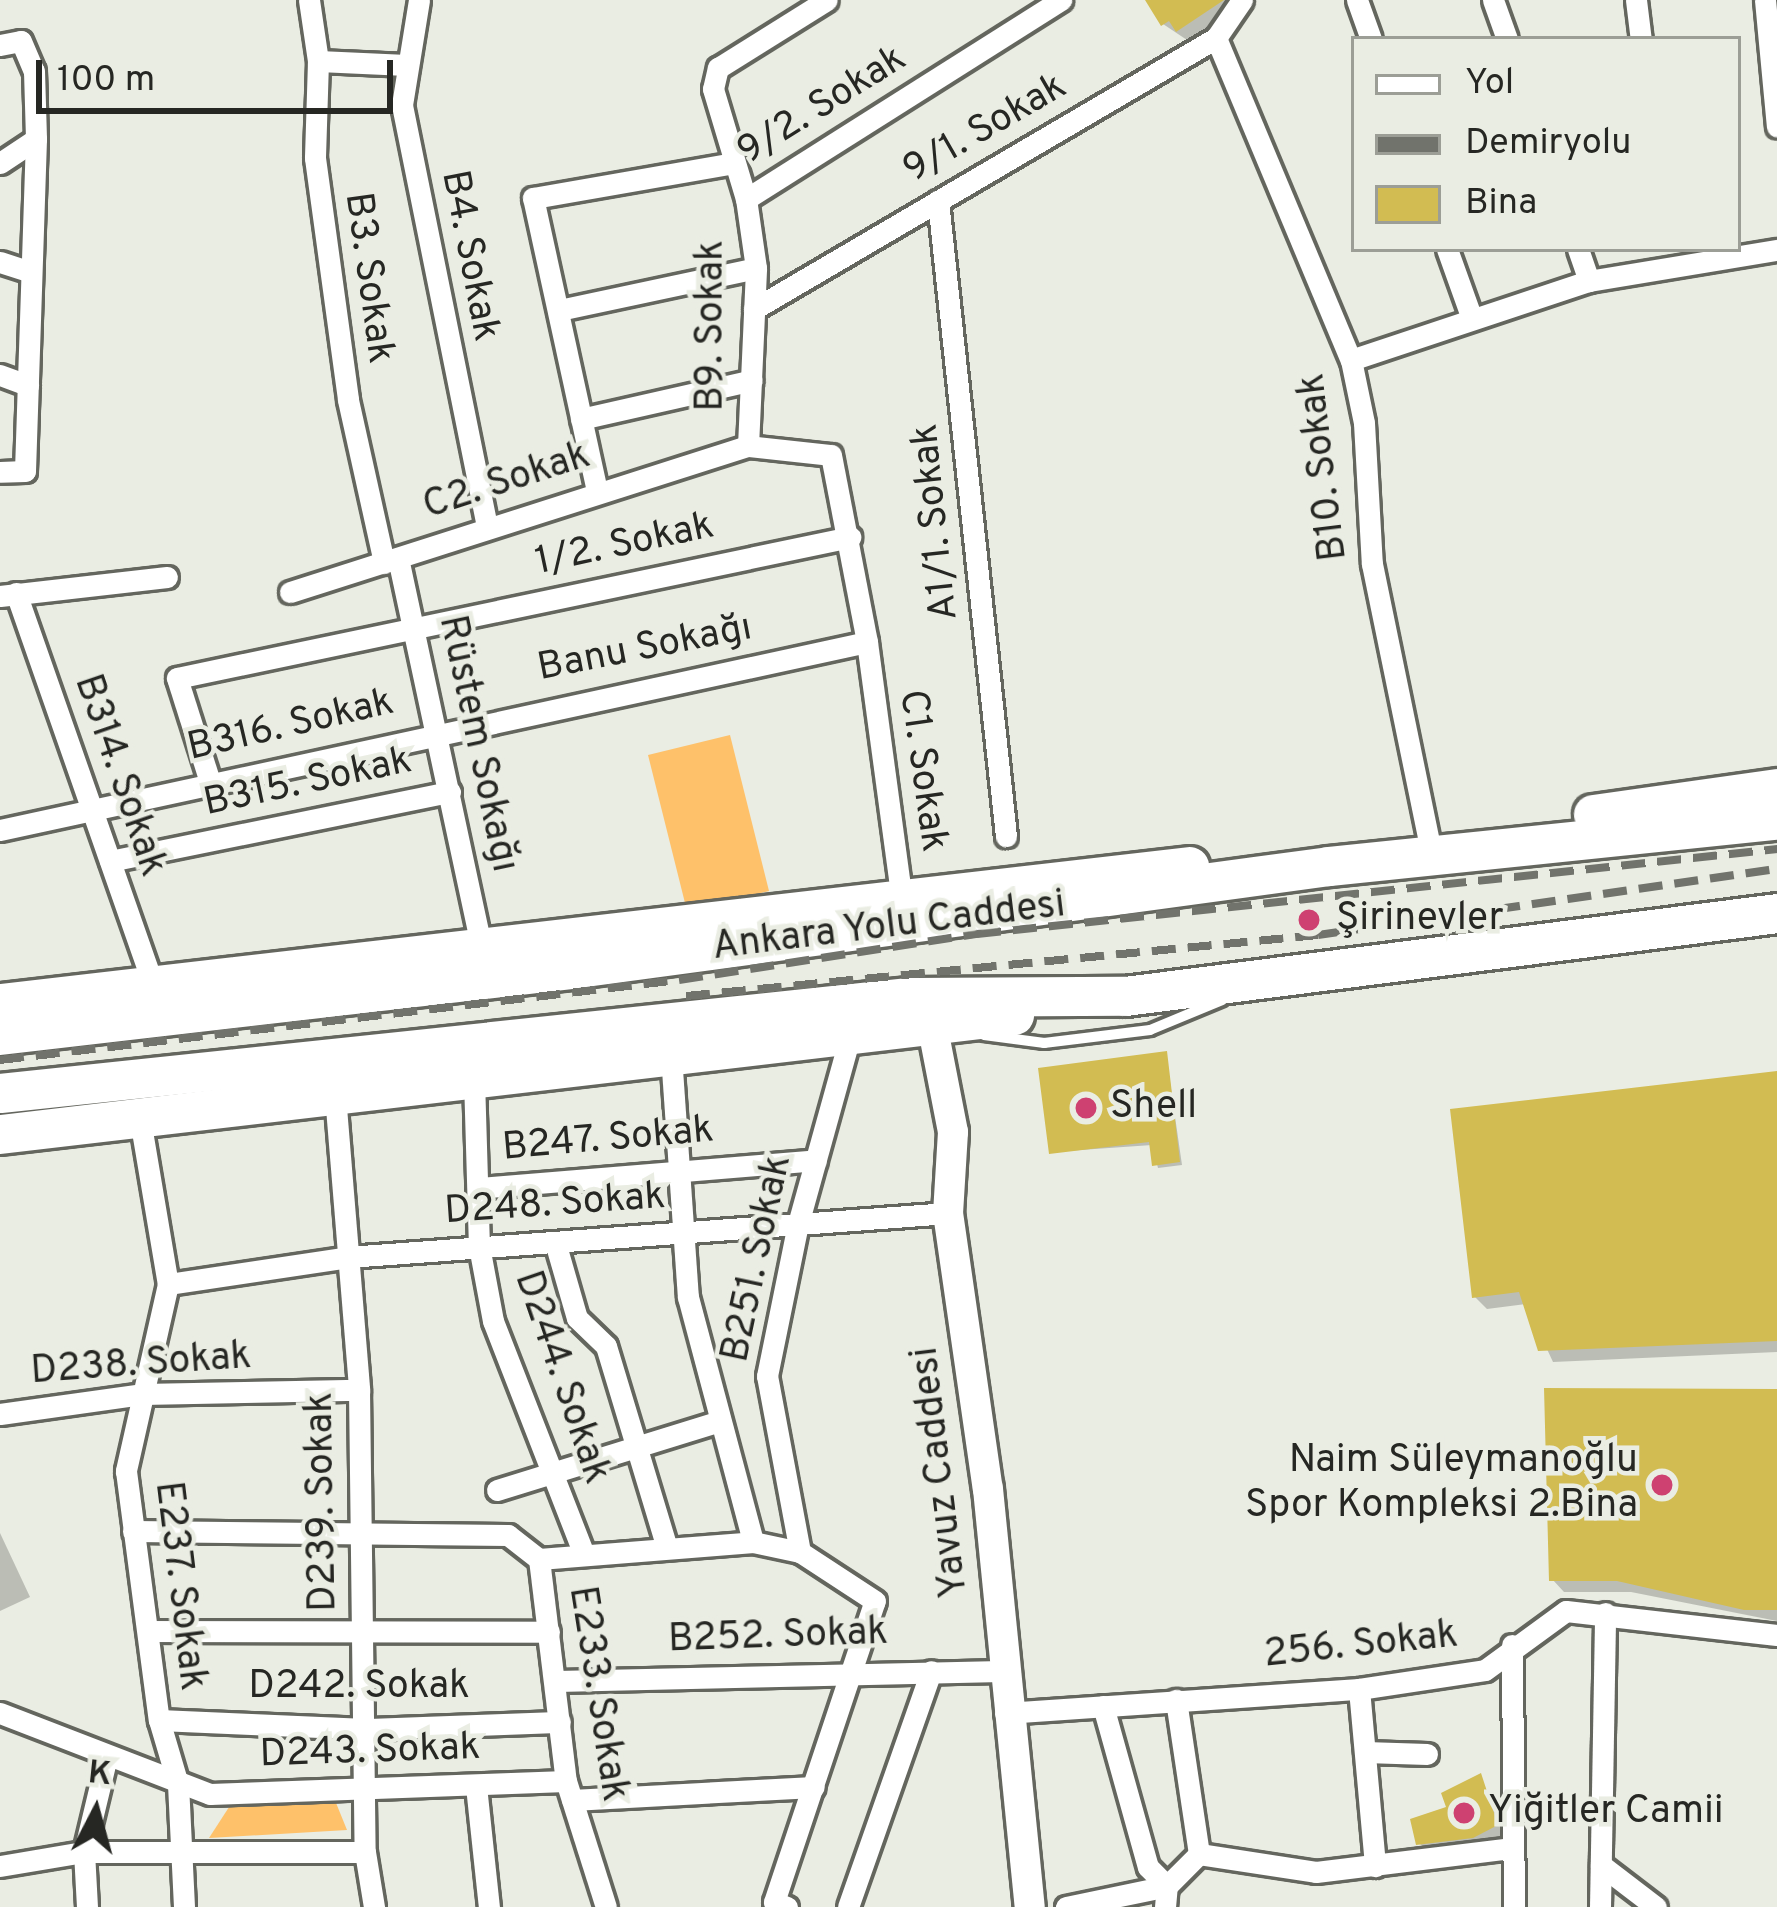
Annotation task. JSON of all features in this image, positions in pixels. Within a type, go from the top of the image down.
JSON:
[{"type":"highway","points":[[0,1004],[1131,866],[1310,868],[1428,837],[1777,788]]},
{"type":"highway","name":"Ankara Yolu Caddesi","points":[[0,1035],[593,966],[1310,868],[1777,820]]},
{"type":"highway","name":"Ankara Yolu Caddesi","points":[[0,1093],[909,997],[1125,996],[1777,913]]},
{"type":"highway","points":[[1463,952],[1546,957],[1777,932]]},
{"type":"highway","points":[[0,1133],[671,1054],[933,1029],[1125,996]]},
{"type":"main road","name":"Yavuz Caddesi","points":[[933,1029],[952,1132],[948,1213],[988,1489],[1005,1713],[1030,1907]]},
{"type":"street","name":"B3. Sokak","points":[[309,0],[319,61],[315,158],[348,400],[391,561]]},
{"type":"street","name":"B4. Sokak","points":[[419,0],[401,105],[487,526]]},
{"type":"street","name":"B9. Sokak","points":[[748,446],[756,268],[746,199],[717,122],[718,68],[827,0]]},
{"type":"street","name":"9/2. Sokak","points":[[746,199],[1061,0]]},
{"type":"street","name":"9/1. Sokak","points":[[754,309],[1216,38],[1242,0]]},
{"type":"street","points":[[1357,0],[1370,36]]},
{"type":"street","points":[[1493,0],[1506,36]]},
{"type":"street","points":[[1636,0],[1641,36]]},
{"type":"street","points":[[1765,0],[1777,127]]},
{"type":"street","name":"B10. Sokak","points":[[1216,38],[1351,360],[1364,423],[1372,564],[1428,837]]},
{"type":"street","points":[[0,472],[25,471],[36,139],[34,71],[10,43]]},
{"type":"street","points":[[319,61],[407,65]]},
{"type":"street","points":[[0,163],[36,139]]},
{"type":"street","points":[[597,491],[533,198],[733,163]]},
{"type":"street","name":"A1/1. Sokak","points":[[938,200],[1006,836]]},
{"type":"street","points":[[1351,360],[1471,316],[1669,258],[1777,250]]},
{"type":"street","points":[[1448,252],[1471,316]]},
{"type":"street","points":[[1579,252],[1589,280]]},
{"type":"street","points":[[0,262],[30,272]]},
{"type":"street","points":[[559,310],[756,268]]},
{"type":"street","points":[[0,375],[28,386]]},
{"type":"street","points":[[581,419],[752,380]]},
{"type":"street","name":"C2. Sokak","points":[[290,592],[748,446]]},
{"type":"street","name":"C1. Sokak","points":[[748,446],[831,455],[867,642],[901,894]]},
{"type":"street","name":"1/2. Sokak","points":[[210,782],[177,678],[850,537]]},
{"type":"street","name":"Rüstem Sokağı","points":[[391,561],[414,627],[481,944]]},
{"type":"street","points":[[8,594],[167,577]]},
{"type":"street","name":"B314. Sokak","points":[[8,594],[93,813],[152,984]]},
{"type":"street","name":"Banu Sokağı","points":[[437,729],[867,642]]},
{"type":"street","name":"B316. Sokak","points":[[0,830],[93,813],[437,729]]},
{"type":"street","name":"B315. Sokak","points":[[110,861],[450,792]]},
{"type":"street","name":"B251. Sokak","points":[[800,1552],[767,1376],[798,1224],[850,1037]]},
{"type":"street","points":[[671,1054],[688,1297],[717,1422],[753,1542]]},
{"type":"street","name":"D244. Sokak","points":[[473,1079],[479,1246],[493,1321],[584,1555]]},
{"type":"street","name":"D239. Sokak","points":[[334,1095],[359,1390],[365,1852],[374,1907]]},
{"type":"street","name":"E237. Sokak","points":[[140,1119],[168,1283],[126,1472],[159,1720],[178,1784],[177,1850],[184,1907]]},
{"type":"street","name":"B247. Sokak","points":[[478,1188],[816,1160]]},
{"type":"street","name":"D248. Sokak","points":[[168,1283],[348,1257],[948,1213]]},
{"type":"street","points":[[556,1241],[577,1318],[606,1346],[667,1548]]},
{"type":"street","name":"D238. Sokak","points":[[0,1414],[142,1394],[359,1390]]},
{"type":"street","points":[[497,1490],[552,1468],[717,1422]]},
{"type":"street","points":[[133,1531],[508,1535],[539,1559],[753,1542],[800,1552],[875,1601],[781,1905]]},
{"type":"street","name":"E233. Sokak","points":[[539,1559],[569,1790],[606,1907]]},
{"type":"street","name":"256. Sokak","points":[[1005,1713],[1359,1689],[1485,1670],[1566,1611],[1777,1635]]},
{"type":"street","points":[[1600,1907],[1605,1613]]},
{"type":"street","points":[[148,1631],[549,1632]]},
{"type":"street","points":[[1512,1646],[1514,1907]]},
{"type":"street","name":"B252. Sokak","points":[[556,1681],[852,1670],[1002,1671]]},
{"type":"street","points":[[848,1907],[931,1671]]},
{"type":"street","points":[[1359,1689],[1375,1866]]},
{"type":"street","points":[[1066,1907],[1166,1897],[1199,1854],[1176,1700]]},
{"type":"street","points":[[1103,1706],[1148,1868],[1166,1897]]},
{"type":"street","name":"D243. Sokak","points":[[0,1713],[210,1794],[476,1786],[569,1790],[814,1787]]},
{"type":"street","name":"D242. Sokak","points":[[159,1720],[366,1729],[560,1722]]},
{"type":"street","points":[[1365,1752],[1427,1754]]},
{"type":"street","points":[[87,1907],[84,1852],[107,1756]]},
{"type":"street","points":[[476,1786],[489,1907]]},
{"type":"street","points":[[1199,1854],[1316,1872],[1510,1848]]},
{"type":"street","points":[[0,1866],[84,1852],[365,1852]]},
{"type":"street","points":[[1601,1865],[1656,1907]]},
{"type":"lane","points":[[933,1029],[1043,1042],[1150,1030],[1278,977]]},
{"type":"shaded area","points":[[730,735],[769,891],[687,911],[648,755]]},
{"type":"shaded area","points":[[334,1798],[347,1830],[209,1838],[231,1804]]},
{"type":"building","points":[[1145,0],[1224,0],[1176,32],[1169,21],[1161,26]]},
{"type":"building","points":[[1167,1051],[1180,1162],[1152,1166],[1149,1142],[1049,1154],[1038,1068]]},
{"type":"building","points":[[1777,1071],[1777,1341],[1538,1351],[1519,1292],[1472,1298],[1450,1109]]},
{"type":"building","name":"Naim Süleymanoğlu Spor Kompleksi 2.Bina","points":[[1544,1388],[1777,1389],[1777,1610],[1744,1610],[1617,1581],[1549,1581]]},
{"type":"building","name":"Yiğitler Camii","points":[[1481,1773],[1498,1825],[1473,1838],[1416,1845],[1410,1819],[1446,1807],[1441,1793]]},
{"type":"railway","points":[[0,1060],[679,980],[977,934],[1777,849]]},
{"type":"railway","points":[[686,996],[1318,935],[1777,869]]},
{"type":"place","name":"Şirinevler","points":[[1309,920]]},
{"type":"place","name":"Shell","points":[[1086,1108]]},
{"type":"place","name":"Naim Süleymanoğlu Spor Kompleksi 2.Bina","points":[[1662,1485]]},
{"type":"place","name":"Yiğitler Camii","points":[[1464,1813]]}]
